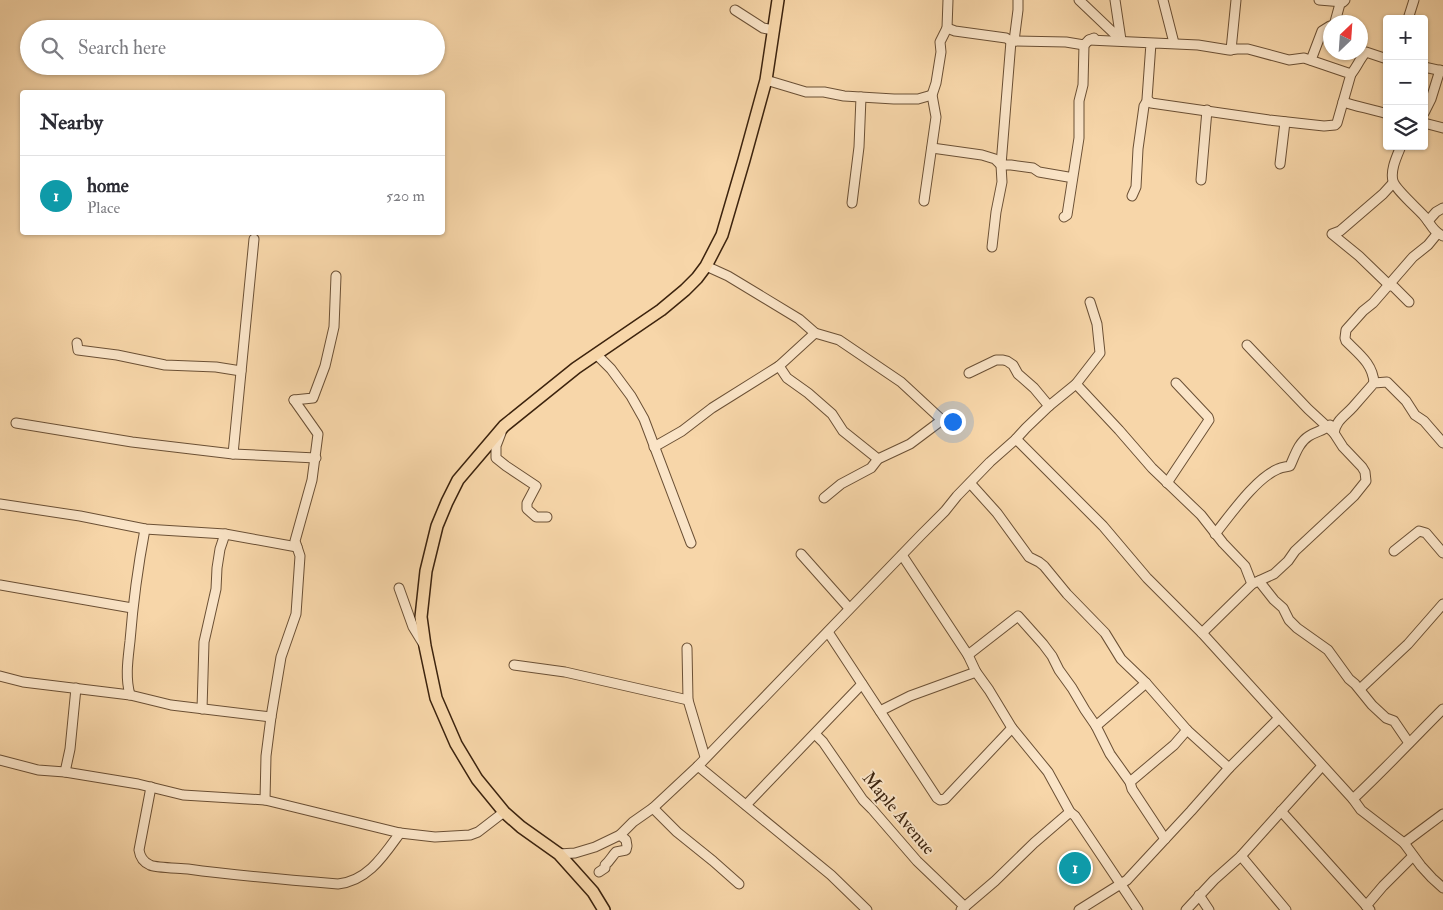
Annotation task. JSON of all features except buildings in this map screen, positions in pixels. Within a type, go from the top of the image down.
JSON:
[{"type":"main road","points":[[604,910],[592,892],[559,854],[521,827],[504,812],[477,779],[456,744],[436,698],[425,646],[421,617],[426,572],[438,526],[458,480],[504,426],[576,368],[667,305],[697,278],[706,266],[722,235],[766,80],[778,0]]},
{"type":"street","points":[[924,201],[936,117],[932,95],[941,52],[940,42],[947,28],[948,0]]},
{"type":"street","points":[[992,247],[1002,182],[1001,165],[1012,41],[1018,0]]},
{"type":"street","points":[[1079,0],[1122,40]]},
{"type":"street","points":[[1115,0],[1122,40]]},
{"type":"street","points":[[1087,42],[1097,36],[1174,44],[1164,0]]},
{"type":"street","points":[[1231,50],[1236,0]]},
{"type":"street","points":[[1319,0],[1342,1],[1337,15]]},
{"type":"street","points":[[1409,15],[1414,0]]},
{"type":"street","points":[[735,10],[764,28],[773,30]]},
{"type":"street","points":[[947,28],[955,31],[1006,38],[1012,41],[1151,43],[1198,45],[1231,50],[1248,49],[1289,60],[1304,58],[1351,74]]},
{"type":"street","points":[[1311,60],[1323,30]]},
{"type":"street","points":[[1064,217],[1067,215],[1071,194],[1079,138],[1080,101],[1087,42]]},
{"type":"street","points":[[1132,196],[1136,188],[1138,148],[1144,106],[1147,101],[1151,43]]},
{"type":"street","points":[[1147,101],[1285,122],[1324,126],[1335,125],[1339,119],[1351,74],[1357,67],[1361,57],[1366,52],[1383,58]]},
{"type":"street","points":[[1428,68],[1442,71],[1428,105]]},
{"type":"street","points":[[766,80],[806,92],[824,92],[844,96],[894,100],[918,99],[932,95]]},
{"type":"street","points":[[852,203],[862,97]]},
{"type":"street","points":[[1343,102],[1383,113]]},
{"type":"street","points":[[1201,180],[1207,110]]},
{"type":"street","points":[[1280,164],[1285,122]]},
{"type":"street","points":[[1428,123],[1443,128]]},
{"type":"street","points":[[932,148],[982,155],[995,159],[1001,165],[1034,168],[1039,172],[1068,177]]},
{"type":"street","points":[[1374,383],[1369,366],[1346,341],[1346,330],[1413,258],[1440,235],[1394,182],[1392,176],[1400,150]]},
{"type":"street","points":[[1394,182],[1340,231],[1332,234],[1359,256],[1389,285],[1394,287],[1408,302]]},
{"type":"street","points":[[1428,221],[1436,212],[1443,208]]},
{"type":"street","points":[[233,454],[254,239]]},
{"type":"street","points":[[706,266],[728,276],[799,319],[815,334],[839,340],[901,382],[942,420],[910,444],[878,459],[871,468],[841,484],[824,498]]},
{"type":"street","points":[[265,800],[266,756],[281,657],[296,614],[300,556],[295,541],[312,480],[318,434],[294,400],[313,398],[325,366],[334,327],[336,276]]},
{"type":"street","points":[[559,854],[575,853],[595,847],[620,835],[633,822],[653,808],[698,766],[945,511],[956,496],[1049,406],[1076,384],[1100,354],[1097,324],[1090,302]]},
{"type":"street","points":[[654,447],[682,431],[712,408],[779,366],[815,334]]},
{"type":"street","points":[[77,342],[78,350],[117,355],[165,365],[216,367],[241,371]]},
{"type":"street","points":[[1202,633],[1256,583],[1274,574],[1366,481],[1366,472],[1344,447],[1332,429],[1308,410],[1247,345]]},
{"type":"street","points":[[596,354],[611,369],[631,396],[644,419],[691,543]]},
{"type":"street","points":[[969,373],[996,360],[1008,361],[1049,406]]},
{"type":"street","points":[[779,366],[787,378],[832,414],[843,431],[878,459]]},
{"type":"street","points":[[1216,534],[1252,490],[1269,474],[1290,466],[1298,448],[1309,436],[1332,429],[1374,383],[1387,382],[1390,384],[1406,401],[1415,415],[1424,421],[1443,443]]},
{"type":"street","points":[[1167,483],[1208,420],[1208,417],[1176,383]]},
{"type":"street","points":[[1076,384],[1167,483],[1201,515],[1245,566],[1256,583],[1283,608],[1289,620],[1328,650],[1349,679],[1386,718],[1394,721],[1408,743]]},
{"type":"street","points":[[16,423],[132,442],[233,454],[316,458]]},
{"type":"street","points":[[504,426],[496,446],[496,458],[536,486],[527,503],[527,509],[536,517],[547,517]]},
{"type":"street","points":[[1016,439],[1103,526],[1147,578],[1202,633],[1361,810],[1404,843],[1432,878],[1443,888]]},
{"type":"street","points":[[970,483],[997,513],[1029,557],[1044,566],[1067,594],[1105,633],[1121,659],[1146,683],[1187,730],[1229,768]]},
{"type":"street","points":[[0,504],[80,516],[145,529],[225,534],[298,547]]},
{"type":"street","points":[[130,695],[127,674],[132,608],[145,529]]},
{"type":"street","points":[[1394,552],[1419,531],[1426,534],[1443,553]]},
{"type":"street","points":[[202,710],[204,642],[216,589],[220,549],[225,534]]},
{"type":"street","points":[[801,554],[849,608]]},
{"type":"street","points":[[902,555],[968,655],[976,672],[1012,728],[1048,772],[1070,812],[1075,816],[1138,910]]},
{"type":"street","points":[[0,585],[132,608]]},
{"type":"street","points":[[399,588],[413,627],[425,646]]},
{"type":"street","points":[[1360,689],[1408,644],[1443,604]]},
{"type":"street","points":[[968,655],[1018,616],[1052,656],[1059,670],[1096,726],[1110,754],[1165,838]]},
{"type":"street","points":[[828,632],[940,800],[945,800],[1012,728]]},
{"type":"street","points":[[687,648],[688,700],[705,757]]},
{"type":"street","points":[[514,665],[565,672],[688,700]]},
{"type":"street","points":[[880,711],[910,696],[976,672]]},
{"type":"street","points":[[0,676],[23,682],[130,695],[171,706],[271,717]]},
{"type":"street","points":[[1096,726],[1146,683]]},
{"type":"street","points":[[746,805],[862,684]]},
{"type":"street","points":[[65,772],[70,749],[76,688]]},
{"type":"street","points":[[1352,799],[1443,709]]},
{"type":"street","points":[[1079,910],[1127,880],[1229,768],[1278,718]]},
{"type":"street","points":[[1130,782],[1174,745],[1187,730]]},
{"type":"street","name":"Maple Avenue","points":[[815,734],[823,742],[862,800],[872,809],[916,861],[964,909]]},
{"type":"street","points":[[0,760],[38,770],[65,772],[151,787],[184,795],[265,800],[400,833],[435,837],[470,835],[478,832],[504,812]]},
{"type":"street","points":[[698,766],[831,876],[868,910]]},
{"type":"street","points":[[1186,910],[1199,895],[1241,856],[1322,766]]},
{"type":"street","points":[[151,787],[139,850],[144,862],[152,866],[247,877],[338,884],[347,883],[370,870],[382,858],[400,833]]},
{"type":"street","points":[[653,808],[739,884]]},
{"type":"street","points":[[1281,811],[1368,908],[1394,875],[1414,856]]},
{"type":"street","points":[[964,909],[1070,812]]},
{"type":"street","points":[[1404,843],[1443,814]]},
{"type":"street","points":[[599,872],[605,868],[605,865],[616,852],[626,850],[626,840],[620,835]]},
{"type":"street","points":[[1241,856],[1286,910]]},
{"type":"street","points":[[1199,895],[1210,910]]},
{"type":"place","name":"home","points":[[1075,868]]}]
